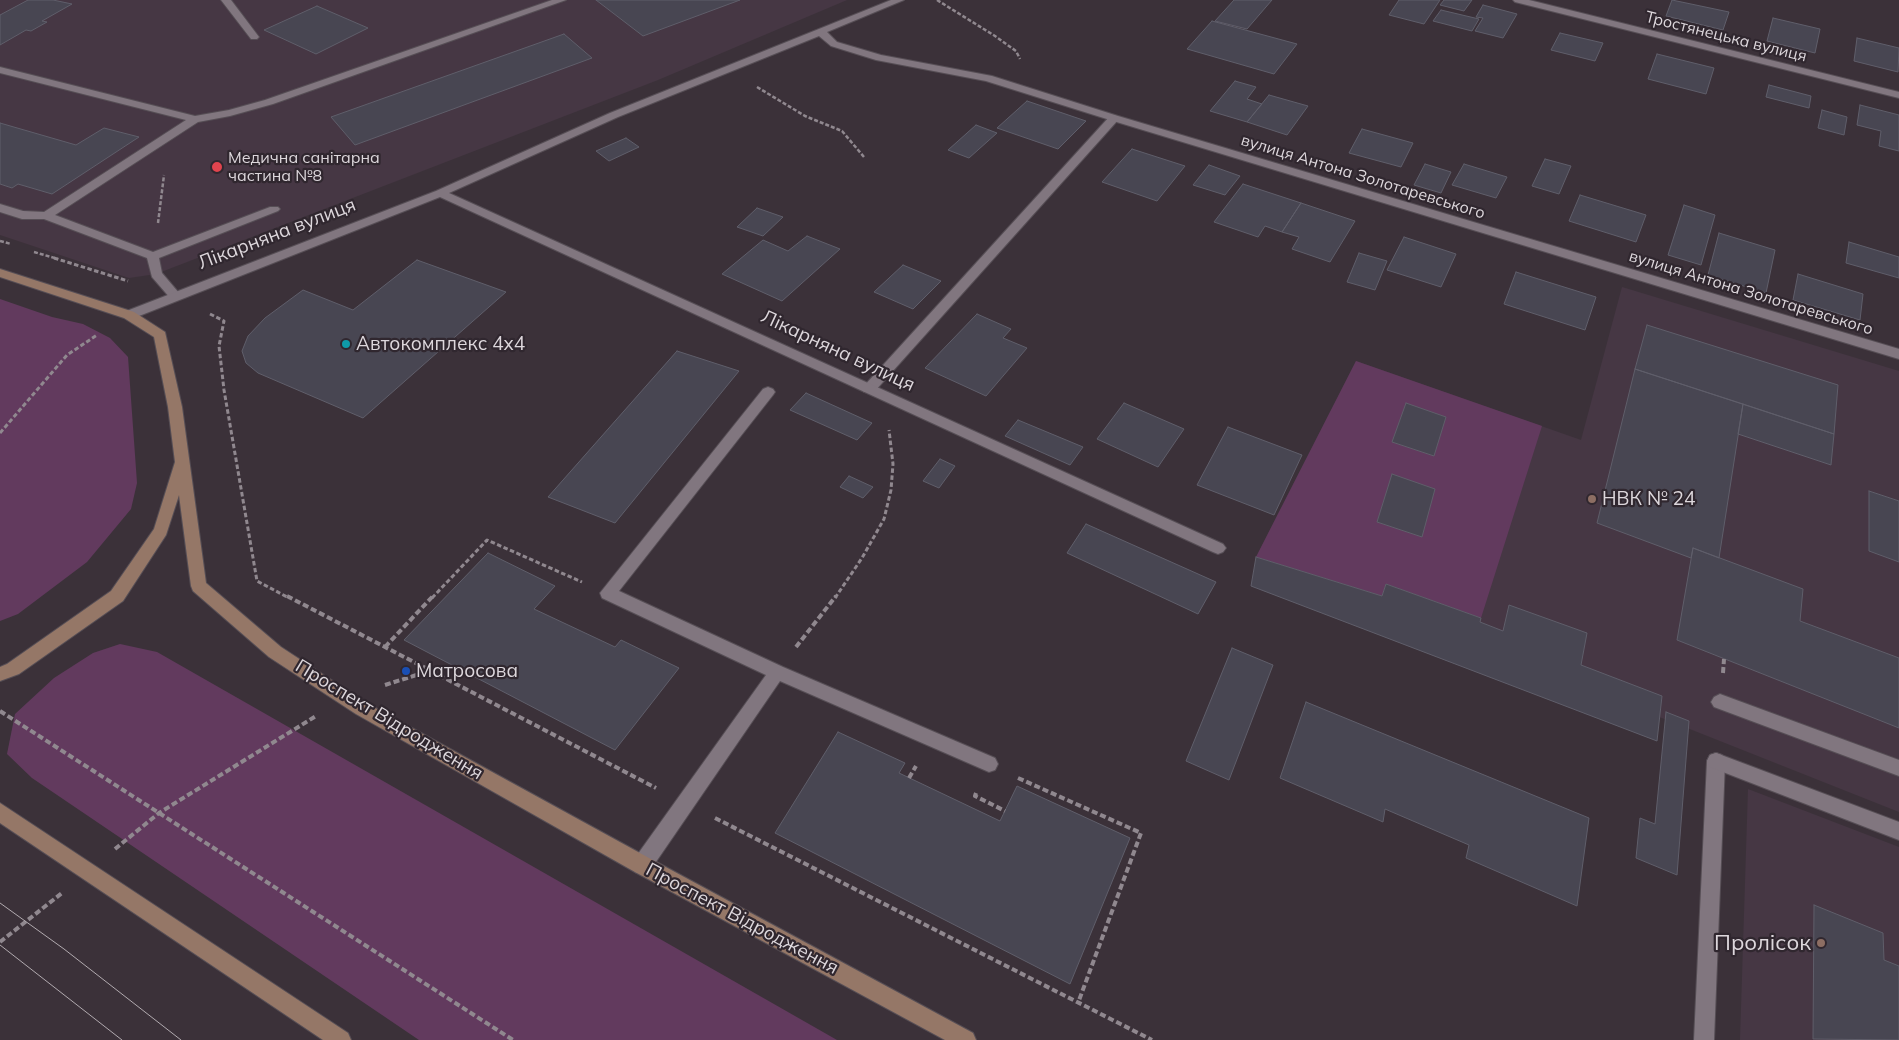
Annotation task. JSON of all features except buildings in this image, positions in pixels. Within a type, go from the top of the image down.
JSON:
[{"type":"main road","name":"Проспект Відродження","points":[[0,273],[129,315],[160,335],[175,407],[199,586],[275,652],[346,698],[642,865],[966,1040]]},
{"type":"main road","points":[[0,674],[13,669],[117,596],[161,531],[183,460]]},
{"type":"main road","points":[[0,812],[341,1040]]},
{"type":"street","points":[[226,0],[254,36]]},
{"type":"street","points":[[0,70],[195,119],[230,113],[269,102],[561,0]]},
{"type":"street","name":"Лікарняна вулиця","points":[[129,315],[440,193],[614,115],[899,0]]},
{"type":"street","name":"Тростянецька вулиця","points":[[1518,0],[1899,95]]},
{"type":"street","name":"вулиця Антона Золотаревського","points":[[821,32],[834,44],[879,58],[988,78],[1114,118],[1899,354]]},
{"type":"street","points":[[869,389],[1114,118]]},
{"type":"street","points":[[46,216],[195,119]]},
{"type":"street","name":"Лікарняна вулиця","points":[[440,193],[1218,548]]},
{"type":"street","points":[[0,208],[22,215],[46,216],[153,256],[274,209]]},
{"type":"street","points":[[153,256],[156,274],[176,296]]},
{"type":"street","points":[[768,392],[608,593],[776,672],[989,764]]},
{"type":"street","points":[[642,865],[776,672]]},
{"type":"street","points":[[1720,702],[1899,768]]},
{"type":"street","points":[[1704,1040],[1716,761],[1899,830]]},
{"type":"path","points":[[936,0],[996,36],[1016,51],[1025,65]]},
{"type":"path","points":[[729,68],[805,116],[842,131],[864,157]]},
{"type":"path","points":[[153,256],[164,176],[162,141]]},
{"type":"path","points":[[0,241],[18,247]]},
{"type":"path","points":[[28,250],[176,296],[224,321],[219,346],[224,390],[256,580],[686,803],[1152,1040]]},
{"type":"path","points":[[0,433],[67,355],[129,315]]},
{"type":"path","points":[[776,672],[834,598],[862,558],[884,519],[892,490],[893,464],[890,435],[884,414],[869,389]]},
{"type":"path","points":[[385,647],[487,540],[608,593]]},
{"type":"path","points":[[0,942],[159,814],[346,698],[429,670]]},
{"type":"path","points":[[0,711],[513,1040]]},
{"type":"path","points":[[989,764],[1141,833],[1078,1003]]},
{"type":"shaded area","name":"Медична санітарна частина №8","points":[[0,0],[847,0],[658,80],[156,274],[129,278],[0,235]]},
{"type":"shaded area","name":"НВК № 24","points":[[1622,287],[1899,371],[1899,812],[1256,557],[1356,361],[1581,440]]},
{"type":"shaded area","points":[[0,299],[52,317],[83,324],[110,338],[128,357],[137,483],[131,509],[87,562],[18,614],[0,621]]},
{"type":"shaded area","points":[[1356,361],[1542,426],[1481,618],[1386,584],[1382,596],[1256,557]]},
{"type":"shaded area","points":[[120,644],[157,652],[837,1040],[419,1040],[32,778],[7,754],[15,714],[54,678],[93,653]]},
{"type":"shaded area","name":"Пролісок","points":[[1748,789],[1899,847],[1899,1040],[1740,1040]]},
{"type":"tram line","points":[[0,903],[64,949],[181,1040]]},
{"type":"tram line","points":[[0,945],[122,1040]]},
{"type":"place","name":"Медична санітарна частина №8","points":[[217,167]]},
{"type":"place","name":"Автокомплекс 4x4","points":[[346,344]]},
{"type":"place","name":"НВК № 24","points":[[1592,499]]},
{"type":"place","name":"Матросова","points":[[406,671]]},
{"type":"place","name":"Пролісок","points":[[1821,943]]}]
